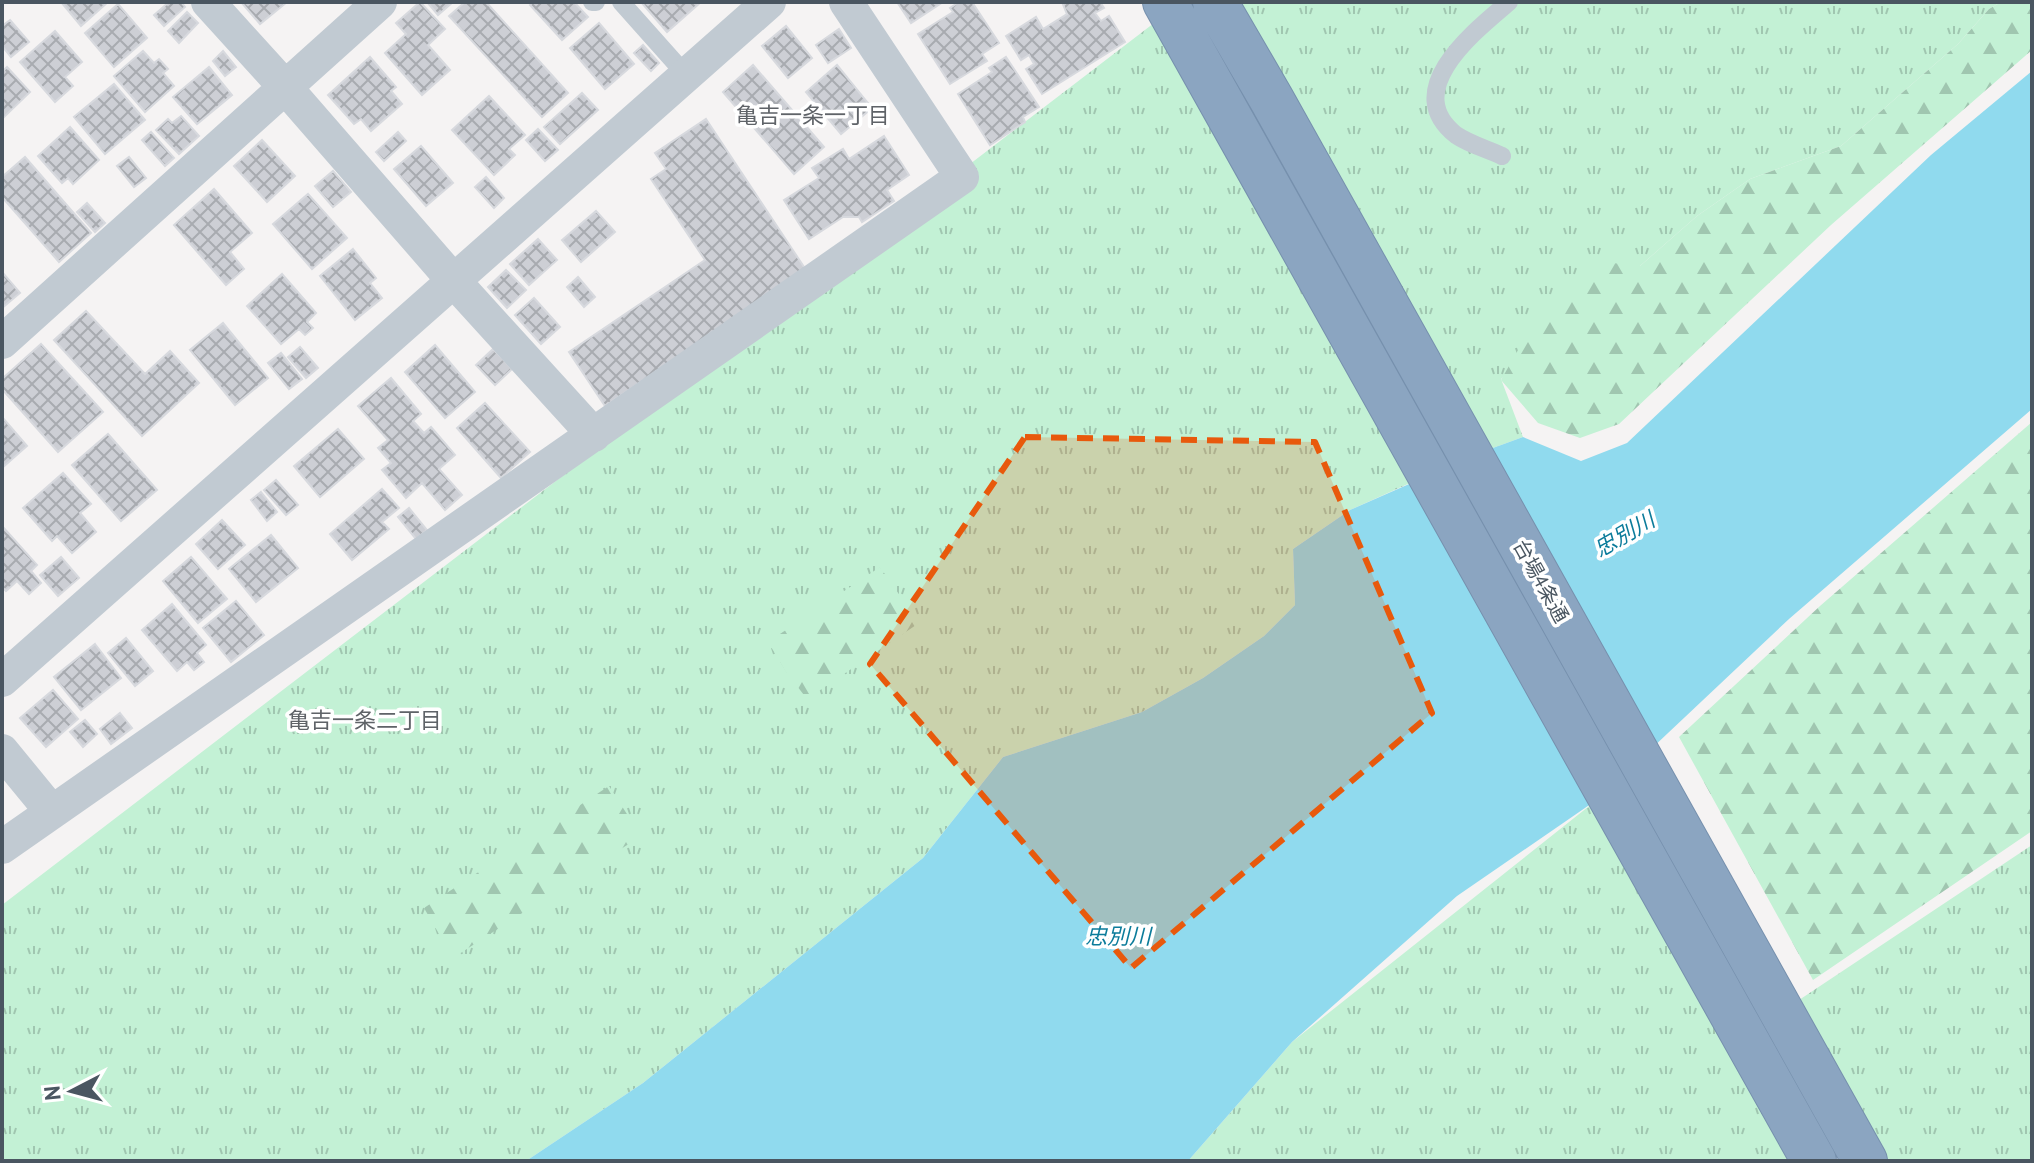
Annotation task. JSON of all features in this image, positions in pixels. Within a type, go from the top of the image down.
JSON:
[{"type":"highway","points":[[1165,2],[1814,1161]]},
{"type":"highway","name":"台場4条通","points":[[1215,2],[1865,1161]]},
{"type":"street","points":[[208,2],[594,435]]},
{"type":"street","points":[[2,342],[380,2]]},
{"type":"street","points":[[2,680],[769,2]]},
{"type":"street","points":[[2,847],[962,177],[846,2]]},
{"type":"street","points":[[2,751],[52,812]]},
{"type":"lane","points":[[621,2],[686,75]]},
{"type":"lane","points":[[1502,156],[1458,136],[1441,120],[1436,101],[1437,85],[1444,68],[1464,41],[1509,2]]},
{"type":"highlighted area","points":[[1025,437],[1315,442],[1432,713],[1131,968],[870,664]]},
{"type":"green space","points":[[1232,2],[2001,2],[1989,9],[1958,44],[1841,146],[1750,179],[1697,216],[1501,379],[1523,437],[1482,452]]},
{"type":"green space","points":[[2001,2],[2032,2],[2032,50],[1831,225],[1619,424],[1580,438],[1538,423],[1501,380],[1535,320],[1595,261],[1640,266],[1697,216],[1750,179],[1841,146],[1958,44],[1989,9]]},
{"type":"green space","points":[[1158,20],[1419,479],[1350,510],[1293,549],[1295,605],[1264,636],[1203,678],[1142,712],[1003,757],[923,858],[643,1083],[526,1161],[2,1161],[2,905]]},
{"type":"green space","points":[[2032,422],[2032,831],[1813,980],[1679,737],[1820,606]]},
{"type":"green space","points":[[880,567],[919,623],[807,699],[768,642]]},
{"type":"green space","points":[[609,786],[641,836],[453,958],[424,908]]},
{"type":"green space","points":[[1598,799],[1800,1161],[1188,1161],[1292,1042]]},
{"type":"green space","points":[[2032,845],[2032,1161],[1878,1161],[1790,1006]]},
{"type":"water","name":"忠別川","points":[[2032,71],[2032,409],[1789,619],[1598,799],[1457,896],[1292,1042],[1188,1161],[526,1161],[643,1083],[923,858],[1003,757],[1142,712],[1203,678],[1264,636],[1295,605],[1293,549],[1350,510],[1523,437],[1581,461],[1627,443],[1931,155]]},
{"type":"building","points":[[61,2],[108,2],[81,26]]},
{"type":"building","points":[[169,2],[181,2],[185,7],[164,26],[154,15]]},
{"type":"building","points":[[241,2],[287,2],[260,24]]},
{"type":"building","points":[[420,2],[445,29],[428,45],[450,70],[422,95],[385,53],[406,34],[396,23]]},
{"type":"building","points":[[427,2],[453,2],[438,15]]},
{"type":"building","points":[[465,2],[486,2],[568,93],[542,117],[449,16]]},
{"type":"building","points":[[533,2],[574,2],[588,17],[562,40],[530,5]]},
{"type":"building","points":[[641,2],[701,2],[667,32]]},
{"type":"building","points":[[897,2],[943,2],[911,23]]},
{"type":"building","points":[[959,2],[972,2],[999,43],[982,54],[987,61],[950,84],[918,34],[953,12],[950,8]]},
{"type":"building","points":[[1062,2],[1100,2],[1104,8],[1095,13],[1101,21],[1109,16],[1125,42],[1042,94],[1026,69],[1034,64],[1029,55],[1021,60],[1006,36],[1036,17],[1043,29],[1067,14]]},
{"type":"building","points":[[118,4],[147,38],[114,67],[85,33]]},
{"type":"building","points":[[187,12],[198,23],[179,43],[168,31]]},
{"type":"building","points":[[10,20],[29,42],[11,57],[2,46],[2,26]]},
{"type":"building","points":[[599,23],[634,64],[605,89],[570,48]]},
{"type":"building","points":[[786,26],[812,58],[788,78],[762,46]]},
{"type":"building","points":[[839,29],[851,48],[828,63],[816,45]]},
{"type":"building","points":[[55,31],[82,62],[65,77],[73,86],[55,102],[20,62]]},
{"type":"building","points":[[643,45],[659,63],[651,71],[634,53]]},
{"type":"building","points":[[143,51],[154,63],[159,59],[168,69],[163,73],[174,86],[145,112],[114,76]]},
{"type":"building","points":[[223,51],[236,67],[225,76],[213,61]]},
{"type":"building","points":[[370,57],[396,87],[391,91],[402,104],[371,131],[361,119],[354,124],[328,95]]},
{"type":"building","points":[[1006,57],[1039,107],[1023,117],[1025,122],[990,145],[958,94],[992,72],[989,68]]},
{"type":"building","points":[[753,65],[824,147],[794,174],[723,92]]},
{"type":"building","points":[[837,65],[872,108],[841,134],[806,92]]},
{"type":"building","points":[[7,67],[30,92],[2,119],[2,72]]},
{"type":"building","points":[[209,67],[232,95],[197,124],[173,97]]},
{"type":"building","points":[[114,84],[145,120],[105,154],[74,117]]},
{"type":"building","points":[[582,93],[598,110],[560,144],[544,127]]},
{"type":"building","points":[[489,96],[525,135],[509,149],[515,155],[494,175],[452,130]]},
{"type":"building","points":[[181,116],[199,136],[179,154],[156,130],[168,119],[172,123]]},
{"type":"building","points":[[706,119],[806,270],[605,406],[569,352],[705,260],[651,179],[666,169],[655,153]]},
{"type":"building","points":[[70,127],[99,160],[73,184],[68,178],[62,183],[38,156]]},
{"type":"building","points":[[538,129],[558,150],[545,161],[526,140]]},
{"type":"building","points":[[151,132],[174,158],[165,166],[142,140]]},
{"type":"building","points":[[398,132],[406,141],[384,161],[376,152]]},
{"type":"building","points":[[884,136],[909,175],[887,190],[894,201],[862,222],[859,217],[843,217],[809,239],[784,200],[819,178],[812,168],[843,149],[849,159]]},
{"type":"building","points":[[262,140],[295,176],[267,202],[234,166]]},
{"type":"building","points":[[421,146],[453,183],[426,206],[394,169]]},
{"type":"building","points":[[25,157],[91,233],[59,262],[2,197],[2,177]]},
{"type":"building","points":[[129,157],[146,178],[134,187],[117,166]]},
{"type":"building","points":[[333,171],[351,192],[333,207],[315,186]]},
{"type":"building","points":[[486,177],[504,198],[494,208],[475,187]]},
{"type":"building","points":[[214,189],[252,233],[230,252],[244,269],[226,285],[174,225]]},
{"type":"building","points":[[308,194],[347,238],[312,269],[273,224]]},
{"type":"building","points":[[87,203],[105,223],[95,232],[77,212]]},
{"type":"building","points":[[596,211],[615,232],[581,262],[562,240]]},
{"type":"building","points":[[538,239],[557,260],[529,285],[510,264]]},
{"type":"building","points":[[353,249],[376,278],[370,283],[382,298],[355,320],[320,276]]},
{"type":"building","points":[[506,270],[526,290],[507,308],[488,287]]},
{"type":"building","points":[[2,272],[20,293],[2,308]]},
{"type":"building","points":[[282,274],[316,313],[307,322],[313,328],[305,335],[299,329],[281,344],[247,306]]},
{"type":"building","points":[[578,277],[595,297],[584,307],[567,287]]},
{"type":"building","points":[[534,298],[560,327],[541,344],[515,315]]},
{"type":"building","points":[[86,311],[145,374],[170,351],[199,383],[142,436],[54,340]]},
{"type":"building","points":[[223,323],[268,378],[235,405],[190,350]]},
{"type":"building","points":[[41,344],[103,412],[58,452],[2,389],[2,379]]},
{"type":"building","points":[[435,345],[475,392],[445,418],[405,372]]},
{"type":"building","points":[[300,347],[318,368],[306,378],[288,357]]},
{"type":"building","points":[[493,349],[512,369],[495,385],[476,365]]},
{"type":"building","points":[[281,353],[302,379],[289,389],[268,363]]},
{"type":"building","points":[[391,378],[421,414],[413,421],[424,433],[431,427],[455,455],[439,469],[462,495],[445,510],[422,483],[406,498],[382,470],[391,463],[378,448],[388,440],[358,406]]},
{"type":"building","points":[[485,403],[530,452],[501,478],[457,428]]},
{"type":"building","points":[[2,417],[27,446],[2,468]]},
{"type":"building","points":[[338,429],[364,459],[320,497],[294,466]]},
{"type":"building","points":[[108,434],[157,490],[121,521],[72,465]]},
{"type":"building","points":[[63,473],[91,504],[80,513],[96,532],[72,553],[57,536],[52,541],[23,508]]},
{"type":"building","points":[[276,480],[298,505],[286,515],[264,490]]},
{"type":"building","points":[[382,489],[399,508],[382,522],[389,529],[352,560],[330,534]]},
{"type":"building","points":[[261,492],[277,512],[267,521],[251,500]]},
{"type":"building","points":[[409,508],[427,530],[416,539],[398,517]]},
{"type":"building","points":[[222,520],[245,545],[218,569],[196,544]]},
{"type":"building","points":[[2,526],[37,565],[31,571],[41,583],[29,594],[17,581],[6,591],[2,587]]},
{"type":"building","points":[[271,535],[298,568],[256,602],[229,569]]},
{"type":"building","points":[[61,557],[79,578],[58,596],[40,575]]},
{"type":"building","points":[[191,557],[227,599],[198,623],[163,581]]},
{"type":"building","points":[[236,601],[264,635],[231,662],[203,628]]},
{"type":"building","points":[[172,604],[206,645],[197,653],[204,662],[194,670],[187,662],[177,671],[142,630]]},
{"type":"building","points":[[126,638],[153,671],[135,686],[108,653]]},
{"type":"building","points":[[95,644],[121,678],[81,710],[54,677]]},
{"type":"building","points":[[53,690],[78,719],[46,747],[20,718]]},
{"type":"building","points":[[120,713],[132,728],[111,744],[100,729]]},
{"type":"building","points":[[85,720],[97,734],[83,747],[70,732]]},
{"type":"district","name":"亀吉一条一丁目","points":[[813,115]]},
{"type":"district","name":"亀吉一条二丁目","points":[[365,720]]}]
